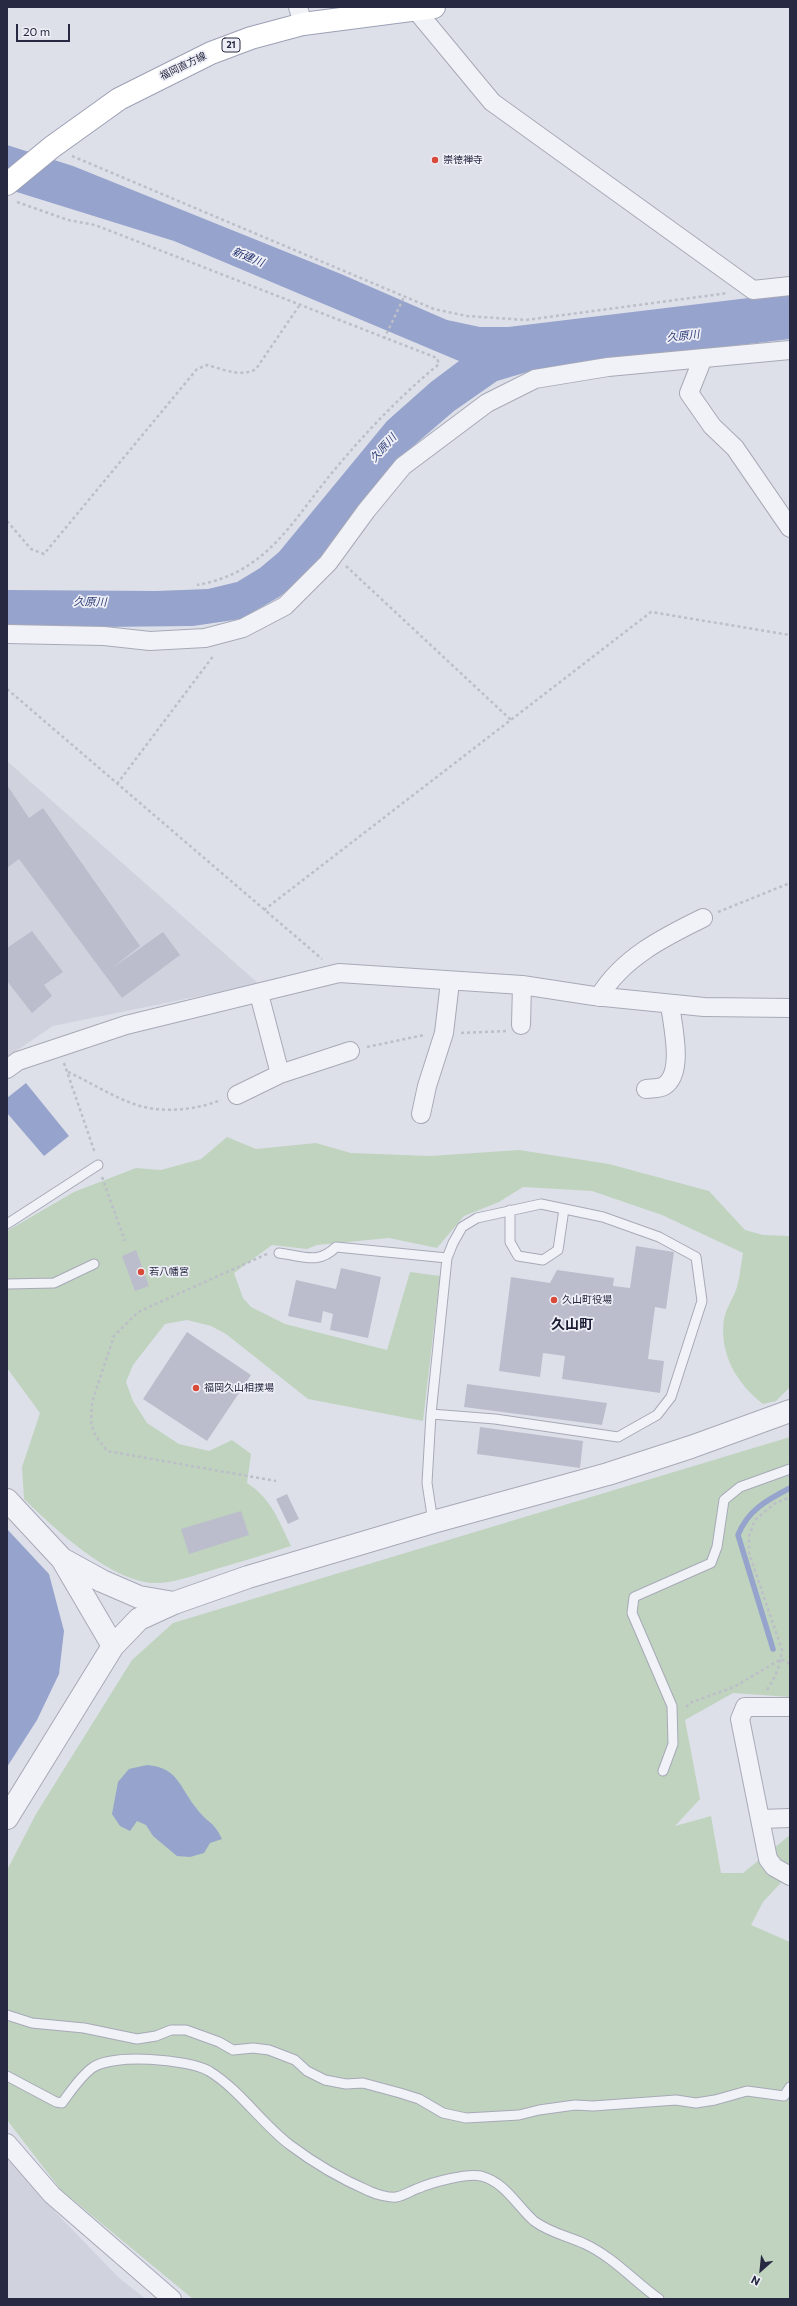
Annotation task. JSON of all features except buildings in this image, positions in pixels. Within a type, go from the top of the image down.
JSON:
[{"type":"main road","name":"福岡直方線","points":[[10,192],[52,147],[118,99],[211,53],[252,38],[300,15],[424,8]]},
{"type":"street","points":[[424,8],[492,102],[753,290],[790,286]]},
{"type":"street","points":[[7,634],[104,636],[150,641],[205,638],[243,628],[285,606],[334,555],[366,511],[403,466],[487,403],[535,379],[608,367],[790,350]]},
{"type":"street","points":[[703,358],[690,393],[712,426],[735,448],[790,528]]},
{"type":"street","points":[[599,997],[606,985],[652,944],[703,918]]},
{"type":"street","points":[[7,1069],[18,1061],[126,1025],[339,973],[450,982],[522,985],[599,997],[704,1007],[790,1008]]},
{"type":"street","points":[[421,1114],[426,1086],[444,1034],[450,982]]},
{"type":"street","points":[[521,1025],[522,985]]},
{"type":"street","points":[[258,994],[280,1074]]},
{"type":"street","points":[[646,1089],[662,1087],[670,1080],[674,1071],[676,1056],[670,1004]]},
{"type":"street","points":[[237,1095],[280,1074],[350,1051]]},
{"type":"street","points":[[7,1818],[113,1646],[139,1619],[174,1603],[248,1577],[433,1522],[608,1474],[691,1447],[790,1411]]},
{"type":"street","points":[[7,1500],[62,1559],[113,1646]]},
{"type":"street","points":[[62,1559],[102,1581],[139,1597],[174,1603]]},
{"type":"street","points":[[790,1707],[745,1707],[740,1719],[768,1859],[774,1867],[790,1876]]},
{"type":"street","points":[[760,1819],[790,1818]]},
{"type":"street","points":[[7,2143],[52,2195],[172,2299]]},
{"type":"lane","points":[[7,1224],[98,1164]]},
{"type":"lane","points":[[431,1414],[495,1419],[618,1437],[657,1416],[671,1397],[702,1300],[696,1257],[659,1237],[603,1217],[541,1204],[477,1218],[462,1227],[453,1243],[448,1258],[431,1414],[427,1482],[433,1522]]},
{"type":"lane","points":[[510,1210],[510,1242],[518,1256],[543,1260],[558,1250],[564,1209]]},
{"type":"lane","points":[[279,1253],[320,1259],[328,1255],[336,1247],[448,1258]]},
{"type":"lane","points":[[7,1284],[54,1283],[94,1264]]},
{"type":"lane","points":[[663,1771],[673,1744],[672,1706],[660,1674],[632,1614],[634,1597],[711,1563],[718,1547],[724,1500],[740,1487],[790,1469]]},
{"type":"lane","points":[[7,2014],[32,2023],[84,2028],[137,2039],[156,2036],[171,2030],[186,2030],[219,2042],[233,2050],[253,2048],[269,2050],[294,2060],[307,2071],[325,2080],[346,2084],[364,2083],[419,2099],[443,2113],[466,2118],[519,2115],[539,2110],[575,2105],[600,2105],[676,2100],[696,2103],[715,2100],[748,2091],[784,2096],[790,2087]]},
{"type":"lane","points":[[7,2076],[56,2102],[62,2103],[94,2067],[128,2059],[165,2060],[198,2066],[210,2072],[226,2085],[289,2144],[328,2170],[350,2182],[371,2192],[396,2197],[421,2187],[471,2175],[482,2176],[497,2184],[539,2224],[566,2238],[585,2244],[612,2260],[659,2299]]},
{"type":"path","points":[[52,147],[434,309],[467,316],[526,320],[753,290]]},
{"type":"path","points":[[10,192],[68,220],[95,225],[299,306],[437,358],[439,364],[396,400],[330,475],[278,542],[263,555],[236,572],[213,582],[197,585]]},
{"type":"path","points":[[384,339],[404,296]]},
{"type":"path","points":[[7,521],[31,549],[44,554],[197,369],[207,364],[240,374],[249,373],[256,368],[299,306]]},
{"type":"path","points":[[334,555],[511,720]]},
{"type":"path","points":[[264,910],[651,612],[790,635]]},
{"type":"path","points":[[117,784],[232,631]]},
{"type":"path","points":[[7,689],[339,973]]},
{"type":"path","points":[[703,918],[790,883]]},
{"type":"path","points":[[59,1048],[125,1241]]},
{"type":"path","points":[[67,1072],[134,1104],[150,1108],[172,1110],[202,1107],[237,1095]]},
{"type":"path","points":[[276,1481],[107,1451],[95,1435],[91,1422],[92,1402],[114,1336],[138,1312],[268,1254],[279,1253]]},
{"type":"path","points":[[755,1706],[775,1678],[781,1659],[782,1650],[750,1553],[749,1536],[755,1520],[774,1504],[790,1497]]},
{"type":"path","points":[[672,1717],[692,1702],[734,1687],[781,1659]]},
{"type":"path","points":[[781,1659],[790,1664]]},
{"type":"shaded area","points":[[7,761],[259,984],[53,1026],[7,1057]]},
{"type":"shaded area","points":[[7,2156],[39,2195],[119,2278],[146,2299],[7,2299]]},
{"type":"green space","points":[[227,1137],[256,1149],[316,1143],[351,1153],[430,1156],[519,1150],[609,1164],[709,1191],[745,1230],[763,1235],[790,1236],[790,1387],[776,1401],[763,1404],[753,1396],[737,1377],[727,1355],[723,1332],[724,1319],[737,1287],[743,1253],[662,1215],[592,1191],[523,1187],[499,1202],[464,1216],[437,1248],[389,1238],[317,1245],[307,1249],[272,1245],[234,1273],[243,1298],[251,1307],[285,1324],[387,1350],[410,1272],[440,1276],[423,1421],[308,1399],[226,1334],[211,1326],[187,1320],[165,1324],[133,1365],[126,1382],[133,1401],[147,1423],[179,1444],[209,1451],[232,1440],[251,1454],[247,1483],[262,1496],[274,1511],[291,1546],[173,1581],[152,1583],[135,1579],[118,1572],[100,1563],[83,1551],[24,1499],[22,1467],[40,1413],[7,1368],[7,1231],[74,1192],[136,1168],[161,1170],[201,1159]]},
{"type":"green space","points":[[790,1437],[790,1697],[733,1693],[685,1720],[700,1799],[675,1826],[711,1816],[721,1873],[743,1873],[790,1835],[790,1873],[763,1902],[751,1925],[790,1942],[790,2299],[193,2299],[61,2190],[7,2120],[7,1870],[36,1814],[132,1660],[173,1623]]},
{"type":"water","points":[[7,145],[73,166],[341,274],[447,320],[480,327],[508,327],[790,293],[790,339],[534,370],[497,381],[454,411],[398,459],[321,558],[302,579],[279,597],[241,619],[193,626],[7,628],[7,590],[156,591],[208,589],[237,582],[260,568],[279,552],[387,421],[431,382],[459,361],[174,241],[7,189]]},
{"type":"water","points":[[26,1083],[69,1136],[44,1156],[7,1113],[7,1098]]},
{"type":"water","points":[[7,1529],[49,1574],[64,1631],[59,1674],[37,1720],[7,1767]]},
{"type":"water","points":[[147,1765],[158,1767],[172,1774],[201,1814],[216,1828],[222,1839],[210,1843],[204,1853],[190,1857],[177,1856],[153,1836],[146,1825],[137,1821],[130,1831],[120,1826],[112,1814],[118,1782],[129,1769]]},
{"type":"waterway","points":[[773,1649],[738,1535],[742,1526],[753,1512],[766,1502],[790,1488]]},
{"type":"place","name":"崇徳禅寺","points":[[435,160]]},
{"type":"place","name":"若八幡宮","points":[[141,1272]]},
{"type":"place","name":"久山町役場","points":[[554,1300]]},
{"type":"place","name":"福岡久山相撲場","points":[[196,1388]]},
{"type":"district","name":"久山町","points":[[572,1324]]},
{"type":"water label","name":"新建川","points":[[248,257]]},
{"type":"water label","name":"久原川","points":[[683,336]]},
{"type":"water label","name":"久原川","points":[[383,448]]},
{"type":"water label","name":"久原川","points":[[90,602]]}]
